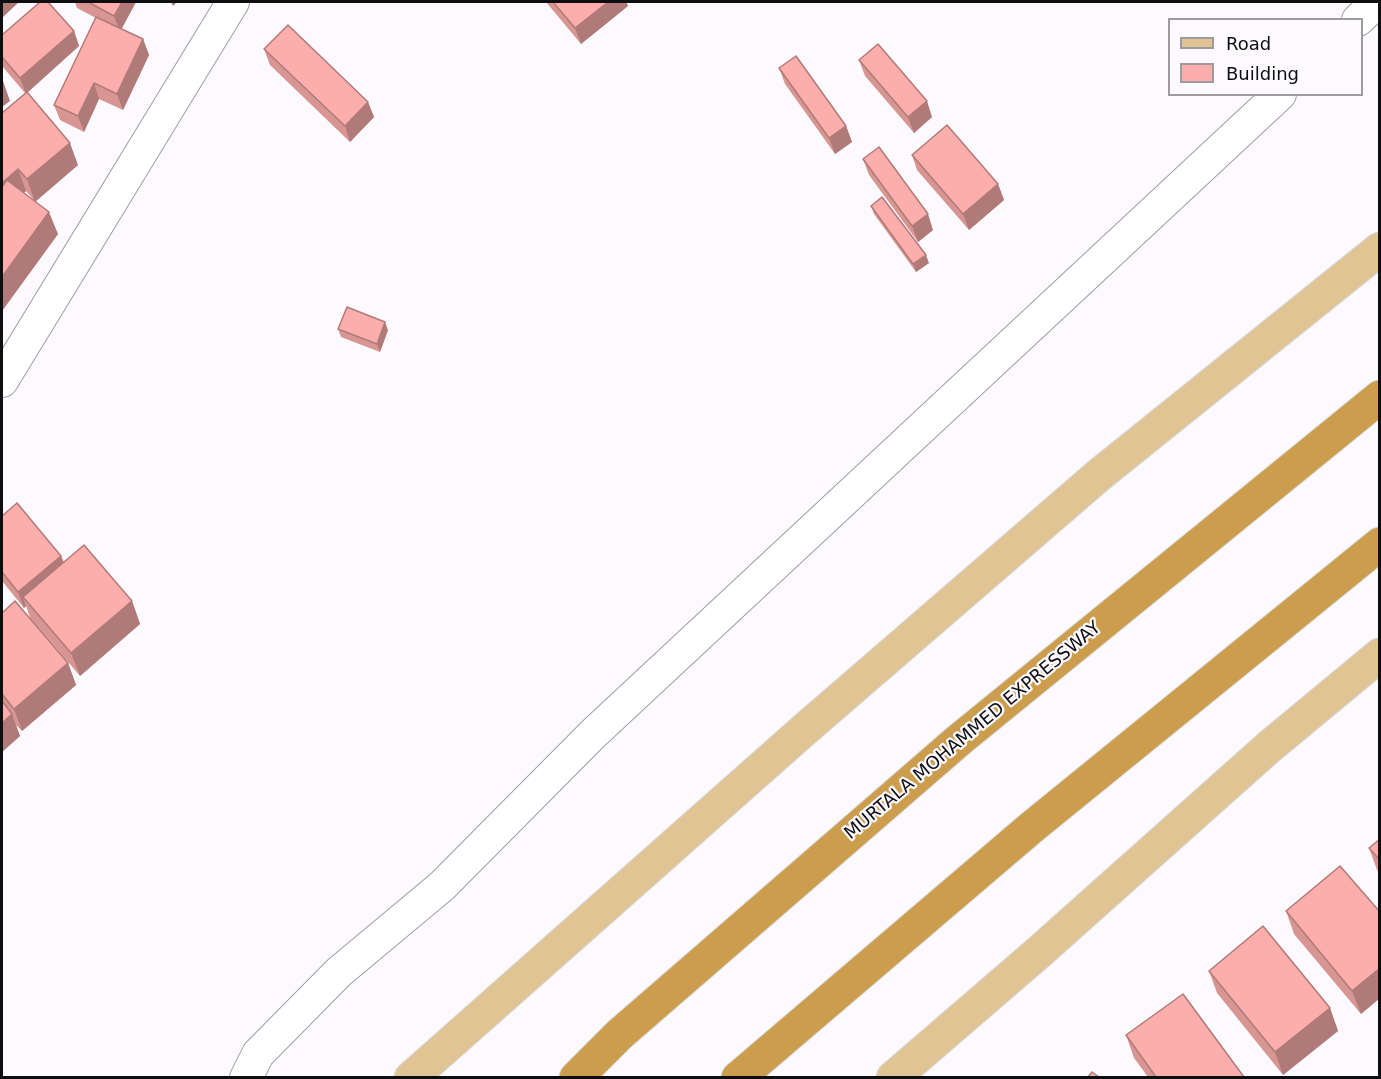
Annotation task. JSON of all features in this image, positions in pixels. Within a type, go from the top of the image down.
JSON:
[{"type":"highway","name":"MURTALA MOHAMMED EXPRESSWAY","points":[[576,1077],[620,1034],[959,740],[1380,397]]},
{"type":"highway","points":[[738,1077],[1032,827],[1380,544]]},
{"type":"main road","points":[[411,1077],[795,738],[1090,483],[1380,249]]},
{"type":"main road","points":[[892,1077],[1038,952],[1269,747],[1380,655]]},
{"type":"street","points":[[2,381],[233,2]]},
{"type":"street","points":[[1360,18],[1377,2]]},
{"type":"street","points":[[246,1077],[258,1054],[339,972],[442,886],[593,734],[1278,96]]},
{"type":"building","points":[[40,2],[48,2],[74,31],[20,78],[2,57],[2,35]]},
{"type":"building","points":[[88,2],[122,2],[114,16]]},
{"type":"building","points":[[553,2],[608,2],[575,28]]},
{"type":"building","points":[[96,17],[143,39],[117,94],[94,83],[78,116],[54,105]]},
{"type":"building","points":[[288,25],[368,102],[345,126],[264,49]]},
{"type":"building","points":[[878,44],[927,101],[908,117],[859,60]]},
{"type":"building","points":[[796,56],[846,126],[829,138],[779,68]]},
{"type":"building","points":[[27,92],[70,143],[27,179],[18,169],[2,183],[2,113]]},
{"type":"building","points":[[947,125],[998,184],[963,214],[912,155]]},
{"type":"building","points":[[879,147],[928,214],[912,226],[863,159]]},
{"type":"building","points":[[7,180],[49,212],[2,277],[2,187]]},
{"type":"building","points":[[882,197],[926,255],[913,264],[871,206]]},
{"type":"building","points":[[347,307],[385,322],[377,344],[338,329]]},
{"type":"building","points":[[17,503],[61,556],[18,592],[2,572],[2,516]]},
{"type":"building","points":[[84,545],[132,601],[71,653],[23,597]]},
{"type":"building","points":[[15,601],[68,663],[14,709],[2,694],[2,613]]},
{"type":"building","points":[[2,701],[12,714],[2,723]]},
{"type":"building","points":[[1380,839],[1380,860],[1369,848]]},
{"type":"building","points":[[1340,866],[1380,912],[1380,968],[1352,991],[1286,911]]},
{"type":"building","points":[[1263,926],[1330,1008],[1275,1052],[1209,971]]},
{"type":"building","points":[[1183,994],[1244,1077],[1156,1077],[1126,1035]]},
{"type":"building","points":[[1092,1072],[1099,1077],[1088,1077]]}]
